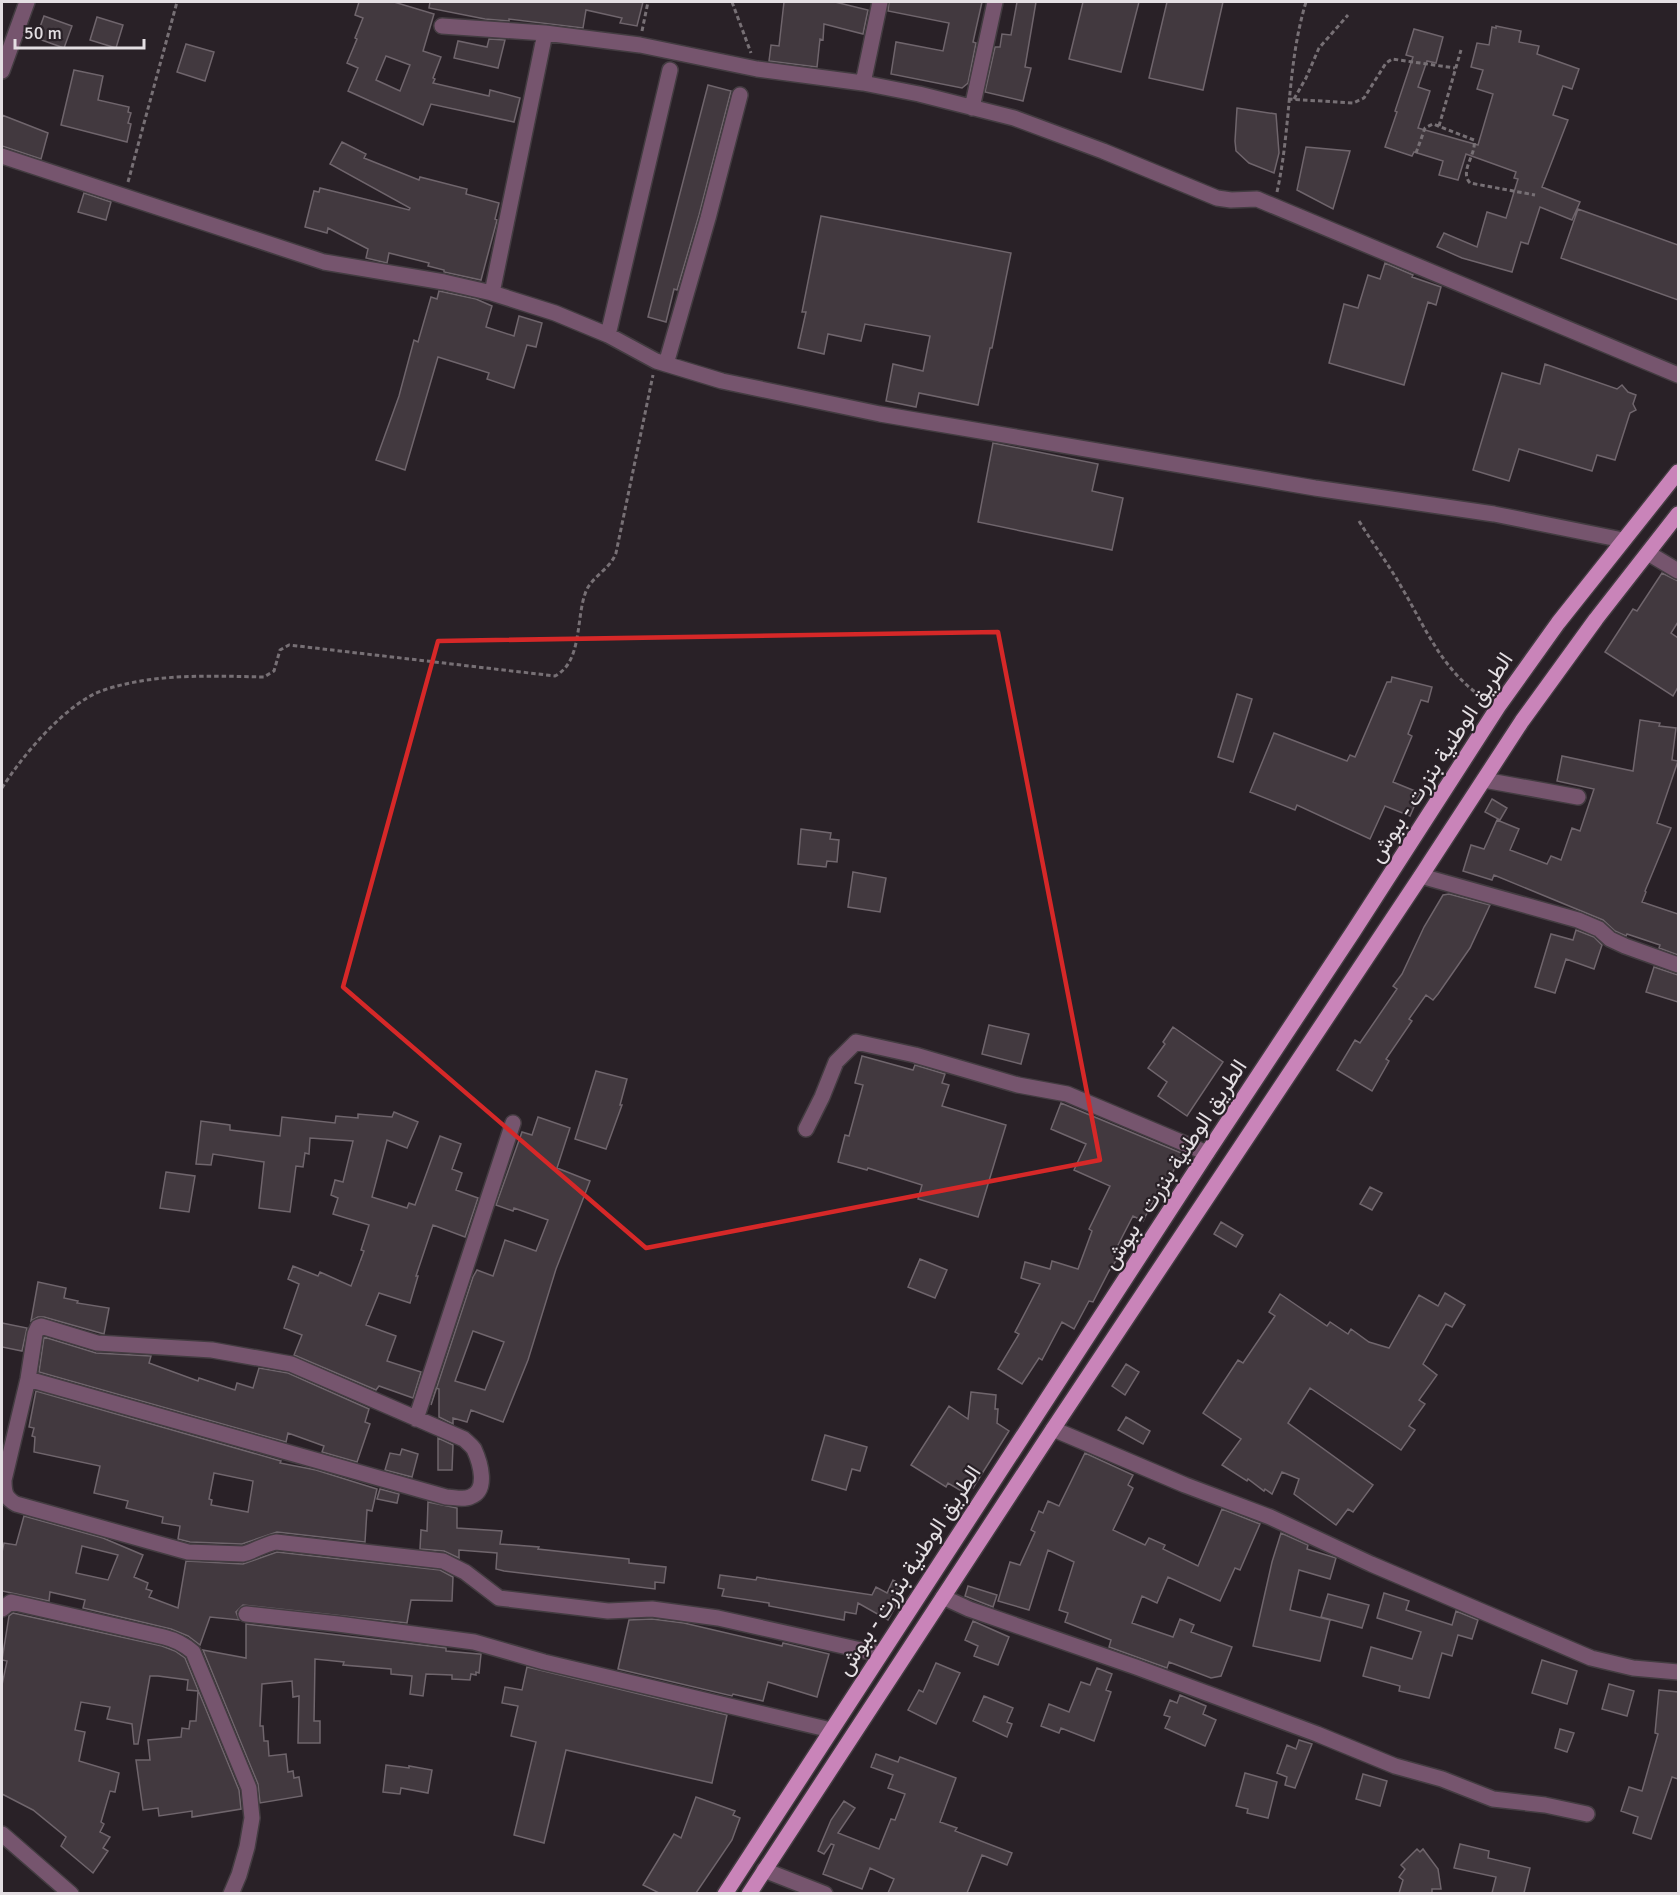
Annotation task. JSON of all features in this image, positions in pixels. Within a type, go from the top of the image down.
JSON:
[{"type":"main road","name":"الطريق الوطنية بنزرت - ببوش","points":[[725,1893],[1498,707],[1558,623],[1678,472]]},
{"type":"main road","name":"الطريق الوطنية بنزرت - ببوش","points":[[749,1893],[1522,721],[1596,619],[1678,514]]},
{"type":"street","points":[[2,71],[27,2]]},
{"type":"street","points":[[863,83],[880,2]]},
{"type":"street","points":[[972,108],[995,2]]},
{"type":"street","points":[[442,26],[545,33],[640,45],[757,69],[863,83],[919,94],[1025,122],[1217,198],[1257,199],[1678,375]]},
{"type":"street","points":[[492,293],[545,33]]},
{"type":"street","points":[[608,335],[670,70]]},
{"type":"street","points":[[661,362],[708,218],[740,95]]},
{"type":"street","points":[[2,156],[324,262],[444,282],[492,293],[555,313],[608,335],[661,362],[722,381],[880,414],[1315,488],[1494,514],[1623,540]]},
{"type":"street","points":[[1648,553],[1678,571]]},
{"type":"street","points":[[1484,780],[1578,798]]},
{"type":"street","points":[[1421,876],[1578,921],[1599,929],[1610,939],[1625,946],[1678,965]]},
{"type":"street","points":[[806,1129],[836,1062],[856,1042],[915,1055],[1018,1085],[1067,1094],[1207,1153]]},
{"type":"street","points":[[416,1419],[513,1123]]},
{"type":"street","points":[[28,1380],[446,1497],[468,1498],[475,1494],[481,1484],[481,1472],[473,1448],[464,1439],[291,1364],[212,1350],[98,1343],[41,1326],[35,1335],[28,1380],[3,1479],[4,1493],[16,1504],[188,1552],[243,1554],[252,1552],[259,1546],[276,1542],[443,1561],[465,1572],[499,1598],[608,1611],[652,1609],[718,1618],[879,1654]]},
{"type":"street","points":[[1053,1429],[1185,1485],[1270,1517],[1371,1564],[1591,1658],[1633,1668],[1678,1672]]},
{"type":"street","points":[[943,1597],[969,1609],[1136,1667],[1317,1734],[1395,1766],[1442,1779],[1493,1799],[1545,1805],[1587,1814]]},
{"type":"street","points":[[2,1609],[11,1602],[175,1640],[193,1653],[249,1788],[252,1818],[247,1847],[231,1893]]},
{"type":"street","points":[[246,1614],[474,1642],[544,1662],[831,1730]]},
{"type":"street","points":[[2,1834],[71,1893]]},
{"type":"street","points":[[764,1870],[825,1893]]},
{"type":"path","points":[[124,195],[177,2]]},
{"type":"path","points":[[640,45],[648,2]]},
{"type":"path","points":[[732,2],[757,69]]},
{"type":"path","points":[[1274,206],[1286,144],[1288,99],[1298,25],[1306,2]]},
{"type":"path","points":[[1294,99],[1319,48],[1348,15]]},
{"type":"path","points":[[1439,126],[1461,50]]},
{"type":"path","points":[[1288,99],[1353,103],[1361,100],[1386,63],[1392,59],[1455,68]]},
{"type":"path","points":[[1416,153],[1427,125],[1439,126],[1474,140],[1475,145],[1466,173],[1470,183],[1535,195]]},
{"type":"path","points":[[2,788],[39,739],[74,706],[102,690],[141,681],[186,676],[264,677],[274,672],[280,650],[289,645],[555,676],[561,673],[572,658],[589,584],[608,567],[616,553],[661,362]]},
{"type":"path","points":[[1359,521],[1450,669],[1469,689],[1498,707]]},
{"type":"highlighted area","points":[[998,632],[1100,1160],[646,1248],[343,987],[438,641]]},
{"type":"building","points":[[359,2],[394,2],[434,14],[423,51],[441,57],[433,83],[489,96],[490,90],[520,98],[514,122],[431,104],[423,125],[348,91],[358,68],[347,63],[363,18],[355,15]],"holes":[[[386,56],[410,65],[400,91],[376,80]]]},
{"type":"building","points":[[430,2],[643,2],[637,26],[620,23],[622,18],[586,10],[583,28],[509,19],[509,21],[485,19],[429,8]]},
{"type":"building","points":[[784,2],[835,2],[868,10],[863,34],[824,24],[817,67],[769,61],[771,45],[779,46]]},
{"type":"building","points":[[889,2],[982,2],[973,42],[976,43],[968,83],[962,88],[891,74],[896,42],[943,51],[949,23],[888,11]]},
{"type":"building","points":[[1017,2],[1036,2],[1025,67],[1031,68],[1023,101],[985,92],[995,47],[1000,47],[1002,34],[1011,35]]},
{"type":"building","points":[[1083,2],[1139,2],[1121,72],[1069,59]]},
{"type":"building","points":[[1167,2],[1223,2],[1203,90],[1149,78]]},
{"type":"building","points":[[44,16],[72,26],[64,48],[36,38]]},
{"type":"building","points":[[97,17],[123,25],[116,48],[90,40]]},
{"type":"building","points":[[1496,26],[1521,31],[1519,42],[1539,46],[1537,54],[1579,69],[1572,89],[1563,86],[1553,115],[1568,120],[1542,187],[1580,202],[1572,220],[1540,207],[1528,244],[1521,242],[1512,272],[1462,258],[1437,247],[1444,233],[1477,247],[1487,212],[1506,218],[1518,179],[1514,178],[1516,172],[1466,154],[1458,180],[1439,175],[1443,161],[1414,152],[1412,156],[1385,147],[1413,57],[1406,55],[1414,29],[1443,37],[1436,63],[1427,61],[1418,87],[1430,91],[1418,128],[1478,145],[1493,94],[1477,89],[1483,70],[1471,67],[1477,43],[1489,45],[1492,27],[1496,28]]},
{"type":"building","points":[[489,39],[505,40],[498,68],[454,58],[458,41],[487,47]]},
{"type":"building","points":[[186,44],[214,52],[205,81],[177,72]]},
{"type":"building","points":[[74,70],[103,76],[98,100],[129,107],[128,112],[131,113],[128,123],[131,124],[127,142],[61,125]]},
{"type":"building","points":[[708,85],[731,91],[699,215],[677,290],[674,289],[666,322],[648,317]]},
{"type":"building","points":[[1237,108],[1276,114],[1279,153],[1274,173],[1249,163],[1236,151]]},
{"type":"building","points":[[2,115],[48,133],[41,159],[2,146]]},
{"type":"building","points":[[342,142],[366,154],[364,158],[419,180],[420,177],[467,189],[466,194],[499,203],[495,219],[497,220],[481,280],[444,272],[444,270],[428,266],[429,263],[389,253],[387,263],[366,258],[368,249],[328,228],[327,233],[305,227],[314,191],[319,192],[320,188],[409,210],[410,208],[330,164]]},
{"type":"building","points":[[1306,147],[1350,151],[1333,209],[1297,190]]},
{"type":"building","points":[[84,193],[111,202],[106,220],[78,212]]},
{"type":"building","points":[[1578,209],[1678,245],[1678,300],[1561,258]]},
{"type":"building","points":[[821,216],[1011,253],[978,405],[919,393],[916,407],[886,401],[893,364],[923,371],[930,336],[865,324],[861,341],[828,334],[824,354],[798,348],[806,312],[802,312]]},
{"type":"building","points":[[1385,263],[1413,275],[1412,277],[1441,287],[1436,305],[1428,302],[1404,385],[1329,363],[1344,304],[1358,308],[1368,275],[1380,279]]},
{"type":"building","points":[[439,291],[476,299],[492,306],[486,327],[514,336],[519,316],[542,323],[536,347],[527,345],[514,388],[487,379],[489,373],[438,357],[405,470],[376,460],[399,396],[414,340],[418,342],[431,297],[437,299]]},
{"type":"building","points":[[1545,364],[1617,389],[1622,385],[1628,392],[1636,395],[1633,404],[1636,410],[1630,413],[1615,460],[1597,455],[1592,471],[1519,449],[1509,481],[1473,470],[1502,373],[1540,384]]},
{"type":"building","points":[[993,443],[1098,464],[1092,491],[1123,498],[1112,550],[978,522]]},
{"type":"building","points":[[1662,573],[1678,581],[1678,622],[1671,633],[1678,638],[1678,687],[1673,696],[1605,652],[1633,609],[1637,611]]},
{"type":"building","points":[[1392,677],[1432,687],[1428,702],[1421,700],[1408,734],[1412,736],[1393,782],[1420,793],[1410,816],[1385,806],[1370,839],[1297,805],[1295,810],[1250,792],[1274,733],[1347,761],[1350,755],[1355,757],[1387,682],[1391,682]]},
{"type":"building","points":[[1237,694],[1252,699],[1233,762],[1218,757]]},
{"type":"building","points":[[1640,720],[1676,728],[1672,760],[1678,761],[1657,823],[1671,828],[1642,902],[1678,914],[1678,955],[1659,948],[1660,945],[1627,934],[1626,936],[1615,931],[1603,920],[1494,875],[1492,880],[1463,871],[1471,845],[1484,849],[1497,820],[1519,829],[1510,850],[1547,864],[1551,856],[1561,860],[1572,828],[1580,831],[1594,789],[1557,781],[1562,756],[1633,771]]},
{"type":"building","points":[[1492,799],[1507,808],[1500,820],[1485,812]]},
{"type":"building","points":[[801,829],[831,833],[830,839],[839,840],[837,862],[827,861],[826,867],[798,864]]},
{"type":"building","points":[[853,872],[886,878],[880,912],[848,907]]},
{"type":"building","points":[[1449,894],[1490,905],[1470,948],[1438,994],[1433,1000],[1426,995],[1409,1019],[1412,1021],[1386,1059],[1389,1061],[1372,1091],[1337,1070],[1355,1040],[1360,1043],[1397,989],[1393,986],[1402,974],[1424,927],[1443,895]]},
{"type":"building","points":[[1576,930],[1594,937],[1602,945],[1594,969],[1566,959],[1555,993],[1535,987],[1551,934],[1573,940]]},
{"type":"building","points":[[1654,967],[1678,975],[1678,1002],[1646,992]]},
{"type":"building","points":[[989,1025],[1029,1034],[1021,1064],[982,1054]]},
{"type":"building","points":[[1173,1027],[1223,1062],[1187,1116],[1158,1096],[1167,1082],[1148,1068],[1165,1044],[1163,1042]]},
{"type":"building","points":[[862,1056],[913,1070],[915,1065],[945,1074],[942,1083],[949,1085],[942,1106],[1006,1125],[978,1217],[918,1199],[922,1185],[868,1168],[867,1170],[838,1162],[845,1135],[849,1136],[863,1085],[855,1083]]},
{"type":"building","points":[[596,1071],[627,1079],[620,1105],[622,1105],[606,1149],[575,1139]]},
{"type":"building","points":[[1061,1103],[1186,1155],[1184,1160],[1179,1158],[1163,1195],[1158,1192],[1143,1221],[1133,1216],[1117,1247],[1124,1249],[1109,1271],[1093,1302],[1089,1301],[1074,1329],[1062,1322],[1042,1360],[1039,1358],[1022,1384],[998,1369],[1019,1334],[1015,1332],[1040,1284],[1021,1278],[1025,1262],[1050,1269],[1052,1261],[1078,1269],[1092,1231],[1089,1229],[1110,1186],[1074,1170],[1086,1144],[1051,1129]]},
{"type":"building","points":[[394,1112],[418,1122],[407,1148],[387,1140],[372,1197],[407,1208],[409,1203],[415,1205],[440,1136],[461,1144],[452,1169],[462,1173],[456,1190],[478,1198],[465,1237],[433,1225],[416,1276],[418,1276],[410,1303],[379,1293],[366,1325],[396,1336],[387,1361],[421,1372],[413,1398],[379,1386],[376,1390],[294,1355],[302,1335],[284,1328],[299,1284],[288,1279],[293,1266],[318,1276],[320,1272],[351,1286],[364,1251],[361,1250],[369,1225],[333,1214],[338,1198],[331,1195],[335,1180],[343,1182],[353,1141],[310,1138],[309,1154],[305,1153],[303,1167],[296,1166],[290,1212],[259,1208],[264,1162],[213,1154],[211,1165],[196,1164],[201,1121],[230,1125],[230,1130],[280,1136],[282,1117],[335,1123],[336,1116],[358,1118],[358,1114],[392,1117]]},
{"type":"building","points":[[538,1117],[570,1128],[557,1168],[590,1181],[556,1269],[528,1360],[503,1422],[471,1410],[467,1422],[453,1418],[453,1424],[439,1417],[439,1389],[437,1388],[477,1270],[493,1276],[505,1240],[536,1251],[548,1220],[514,1208],[513,1211],[496,1205],[522,1132],[532,1135]],"holes":[[[473,1331],[504,1342],[485,1390],[455,1381]]]},
{"type":"building","points":[[166,1172],[195,1176],[189,1212],[160,1208]]},
{"type":"building","points":[[1370,1187],[1382,1193],[1372,1210],[1360,1204]]},
{"type":"building","points":[[1221,1222],[1243,1235],[1236,1247],[1214,1234]]},
{"type":"building","points":[[920,1259],[947,1270],[935,1298],[908,1287]]},
{"type":"building","points":[[38,1282],[66,1288],[64,1298],[78,1301],[77,1303],[109,1308],[104,1334],[44,1317],[31,1321]]},
{"type":"building","points":[[1445,1293],[1465,1305],[1452,1327],[1446,1324],[1423,1364],[1437,1375],[1419,1400],[1425,1404],[1409,1426],[1415,1430],[1401,1450],[1310,1388],[1288,1423],[1373,1485],[1353,1512],[1348,1509],[1336,1525],[1294,1494],[1299,1479],[1282,1472],[1272,1494],[1222,1465],[1241,1439],[1203,1413],[1238,1360],[1243,1363],[1275,1316],[1269,1312],[1280,1294],[1327,1326],[1330,1322],[1348,1334],[1351,1329],[1369,1342],[1389,1348],[1419,1295],[1438,1306]]},
{"type":"building","points":[[2,1323],[27,1328],[22,1351],[2,1347]]},
{"type":"building","points":[[44,1337],[96,1353],[151,1356],[149,1363],[198,1381],[199,1378],[235,1390],[237,1383],[253,1388],[259,1368],[288,1373],[369,1409],[365,1422],[370,1424],[357,1462],[322,1452],[324,1446],[288,1433],[286,1442],[39,1372]]},
{"type":"building","points":[[1126,1364],[1139,1372],[1125,1395],[1112,1386]]},
{"type":"building","points":[[36,1391],[281,1461],[280,1463],[316,1470],[377,1489],[372,1511],[367,1510],[365,1542],[277,1532],[242,1544],[190,1542],[178,1539],[180,1526],[162,1523],[163,1517],[126,1508],[128,1501],[94,1493],[100,1466],[34,1452],[35,1437],[32,1436],[34,1428],[29,1427]],"holes":[[[214,1473],[253,1481],[248,1512],[211,1505],[212,1500],[209,1499]]]},
{"type":"building","points":[[971,1392],[996,1395],[997,1423],[1009,1431],[973,1488],[968,1485],[963,1492],[948,1483],[946,1487],[911,1465],[949,1406],[968,1419]]},
{"type":"building","points":[[1126,1417],[1150,1431],[1143,1444],[1118,1430]]},
{"type":"building","points":[[825,1435],[867,1447],[860,1471],[852,1469],[846,1490],[812,1480]]},
{"type":"building","points":[[438,1438],[453,1445],[452,1470],[438,1470]]},
{"type":"building","points":[[402,1449],[418,1454],[412,1477],[385,1470],[390,1453],[400,1455]]},
{"type":"building","points":[[1085,1453],[1133,1475],[1128,1485],[1133,1488],[1113,1530],[1145,1545],[1149,1538],[1165,1545],[1163,1549],[1198,1566],[1222,1509],[1260,1524],[1240,1570],[1235,1568],[1220,1601],[1168,1577],[1157,1603],[1142,1596],[1132,1623],[1173,1637],[1180,1619],[1194,1625],[1191,1632],[1232,1647],[1221,1676],[1211,1678],[1169,1662],[1167,1668],[1109,1647],[1111,1640],[1065,1622],[1068,1613],[1059,1610],[1074,1562],[1048,1550],[1029,1610],[998,1601],[1010,1562],[1020,1565],[1035,1532],[1031,1530],[1039,1511],[1043,1513],[1048,1501],[1059,1506]]},
{"type":"building","points":[[380,1489],[399,1494],[397,1503],[377,1499]]},
{"type":"building","points":[[428,1502],[457,1508],[457,1528],[502,1531],[500,1544],[629,1559],[629,1563],[666,1567],[664,1583],[655,1582],[655,1589],[504,1571],[496,1569],[497,1553],[459,1550],[459,1558],[444,1551],[420,1549],[421,1530],[427,1531]]},
{"type":"building","points":[[24,1516],[103,1538],[143,1555],[134,1577],[148,1583],[146,1589],[152,1591],[149,1597],[178,1608],[186,1561],[243,1564],[277,1552],[440,1570],[453,1577],[452,1601],[411,1600],[407,1623],[243,1605],[236,1612],[239,1620],[210,1617],[200,1645],[188,1636],[171,1629],[83,1608],[85,1600],[50,1592],[49,1601],[2,1591],[4,1543],[16,1545]],"holes":[[[82,1546],[118,1555],[108,1580],[76,1573]]]},
{"type":"building","points":[[1281,1533],[1308,1545],[1307,1549],[1336,1558],[1330,1579],[1299,1570],[1290,1610],[1330,1620],[1320,1661],[1253,1646]]},
{"type":"building","points":[[720,1575],[756,1580],[757,1577],[872,1595],[876,1587],[887,1593],[893,1580],[906,1587],[888,1620],[858,1603],[856,1614],[845,1612],[844,1620],[769,1606],[769,1603],[722,1596],[724,1589],[718,1588]]},
{"type":"building","points":[[968,1586],[997,1595],[993,1607],[965,1596]]},
{"type":"building","points":[[1384,1593],[1409,1601],[1406,1610],[1452,1625],[1456,1611],[1478,1620],[1472,1639],[1458,1635],[1452,1656],[1442,1653],[1429,1698],[1399,1691],[1400,1686],[1363,1676],[1371,1647],[1412,1659],[1421,1632],[1377,1618]]},
{"type":"building","points":[[1328,1594],[1369,1605],[1362,1628],[1321,1617]]},
{"type":"building","points":[[13,1613],[162,1646],[185,1658],[239,1790],[241,1809],[192,1817],[192,1811],[159,1816],[158,1808],[143,1810],[136,1760],[150,1760],[148,1740],[181,1737],[182,1728],[189,1729],[190,1721],[196,1721],[198,1691],[187,1690],[188,1680],[150,1676],[138,1744],[134,1744],[132,1724],[107,1719],[110,1707],[81,1702],[75,1730],[85,1732],[79,1761],[119,1773],[115,1792],[110,1791],[101,1822],[104,1824],[100,1832],[110,1837],[103,1848],[108,1851],[93,1873],[61,1846],[66,1837],[33,1810],[2,1794],[2,1685],[7,1661],[2,1660],[9,1616]]},
{"type":"building","points":[[652,1619],[684,1623],[782,1646],[783,1643],[829,1654],[817,1697],[768,1682],[763,1701],[618,1669],[629,1620]]},
{"type":"building","points":[[973,1621],[1009,1637],[998,1665],[974,1656],[978,1646],[965,1640]]},
{"type":"building","points":[[246,1624],[481,1654],[479,1673],[471,1674],[470,1680],[452,1679],[452,1675],[426,1674],[423,1696],[410,1694],[412,1676],[391,1674],[391,1669],[343,1665],[344,1662],[315,1659],[314,1721],[320,1721],[320,1743],[298,1743],[299,1696],[293,1697],[292,1681],[262,1684],[260,1726],[263,1726],[264,1741],[268,1741],[269,1756],[286,1754],[288,1772],[293,1771],[294,1778],[299,1777],[302,1796],[260,1803],[258,1784],[203,1650],[246,1658]]},
{"type":"building","points":[[1542,1660],[1577,1671],[1567,1704],[1532,1693]]},
{"type":"building","points":[[936,1663],[960,1673],[936,1724],[908,1710],[919,1690],[923,1692]]},
{"type":"building","points":[[527,1667],[727,1715],[712,1783],[566,1750],[544,1843],[514,1835],[536,1742],[511,1736],[518,1706],[502,1703],[505,1687],[522,1690]]},
{"type":"building","points":[[1097,1668],[1112,1674],[1106,1690],[1111,1692],[1094,1741],[1061,1728],[1059,1733],[1041,1726],[1049,1704],[1069,1712],[1081,1682],[1090,1685]]},
{"type":"building","points":[[1609,1684],[1634,1691],[1627,1716],[1602,1709]]},
{"type":"building","points":[[1659,1690],[1678,1692],[1678,1779],[1672,1777],[1651,1839],[1633,1833],[1638,1817],[1621,1811],[1629,1787],[1642,1791],[1658,1734],[1655,1733]]},
{"type":"building","points":[[1180,1695],[1206,1706],[1203,1714],[1216,1720],[1205,1746],[1165,1728],[1170,1717],[1164,1715],[1170,1700],[1177,1703]]},
{"type":"building","points":[[984,1696],[1013,1708],[1007,1722],[1012,1724],[1007,1737],[973,1721]]},
{"type":"building","points":[[1560,1729],[1574,1733],[1567,1752],[1555,1748]]},
{"type":"building","points":[[1299,1740],[1312,1744],[1295,1788],[1285,1785],[1287,1777],[1277,1773],[1287,1745],[1296,1749]]},
{"type":"building","points":[[876,1754],[898,1762],[900,1757],[956,1778],[940,1822],[957,1828],[955,1831],[1012,1853],[1007,1865],[982,1855],[967,1893],[888,1893],[894,1879],[870,1868],[862,1889],[823,1874],[834,1845],[831,1844],[824,1854],[818,1851],[831,1820],[844,1801],[855,1808],[838,1833],[879,1849],[891,1819],[895,1820],[905,1794],[888,1788],[893,1775],[871,1767]]},
{"type":"building","points":[[386,1765],[432,1770],[428,1793],[401,1788],[400,1794],[383,1792]]},
{"type":"building","points":[[1245,1773],[1277,1782],[1268,1818],[1247,1813],[1248,1809],[1236,1806]]},
{"type":"building","points":[[1363,1774],[1387,1781],[1380,1806],[1356,1799]]},
{"type":"building","points":[[696,1797],[735,1811],[733,1815],[740,1818],[732,1840],[696,1893],[659,1893],[643,1885],[674,1834],[681,1838]]},
{"type":"building","points":[[1460,1844],[1489,1851],[1488,1858],[1530,1868],[1524,1893],[1492,1893],[1496,1877],[1454,1868]]},
{"type":"building","points":[[1417,1849],[1420,1852],[1423,1849],[1438,1869],[1441,1889],[1432,1889],[1432,1893],[1399,1893],[1403,1880],[1399,1877],[1405,1869],[1401,1865]]}]
